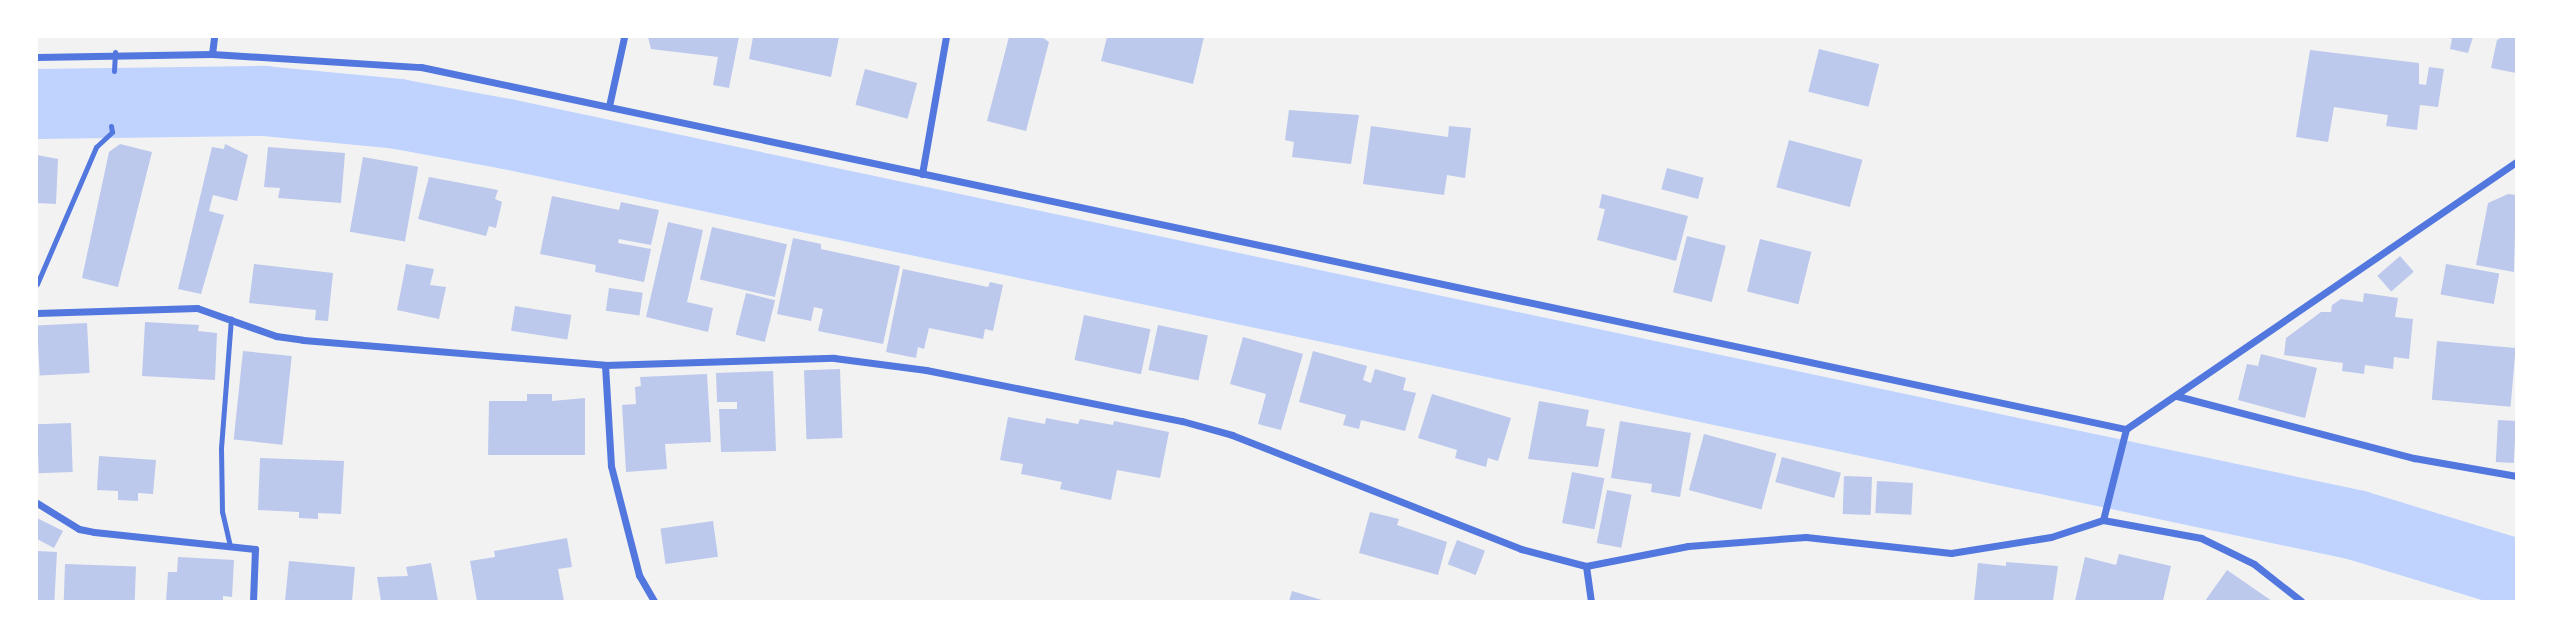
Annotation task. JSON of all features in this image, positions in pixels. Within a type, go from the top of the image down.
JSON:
[{"type":"street","points":[[212,54],[214,37]]},
{"type":"street","points":[[609,106],[624,37]]},
{"type":"street","points":[[922,174],[946,37]]},
{"type":"street","points":[[37,57],[115,52],[212,54],[421,67],[2126,429]]},
{"type":"street","points":[[2103,520],[2126,429],[2516,162]]},
{"type":"street","points":[[37,313],[184,307],[231,318],[276,336],[303,340],[605,365],[834,358],[926,370],[1182,421],[1231,435],[1521,549],[1586,566],[1688,546],[1806,537],[1951,553],[2052,537],[2103,520],[2201,538],[2254,564],[2301,601]]},
{"type":"street","points":[[605,365],[611,466],[639,575],[654,601]]},
{"type":"street","points":[[2177,396],[2414,458],[2516,475]]},
{"type":"street","points":[[37,503],[79,529],[94,533],[256,549],[253,601]]},
{"type":"street","points":[[1586,566],[1591,601]]},
{"type":"lane","points":[[114,71],[115,52]]},
{"type":"lane","points":[[37,284],[96,147],[112,132],[111,126]]},
{"type":"lane","points":[[230,546],[222,512],[221,449],[231,318]]},
{"type":"building","points":[[648,37],[739,37],[729,88],[713,85],[718,57],[651,49]]},
{"type":"building","points":[[753,37],[839,37],[831,77],[749,59]]},
{"type":"building","points":[[1009,37],[1042,37],[1049,42],[1026,131],[987,121]]},
{"type":"building","points":[[1107,37],[1204,37],[1193,84],[1101,61]]},
{"type":"building","points":[[2447,37],[2473,37],[2468,53],[2450,49],[2452,39]]},
{"type":"building","points":[[2516,37],[2516,73],[2491,68],[2497,40]]},
{"type":"building","points":[[1819,49],[1879,64],[1869,107],[1808,92]]},
{"type":"building","points":[[2310,50],[2419,63],[2419,84],[2426,85],[2429,67],[2444,69],[2438,107],[2420,105],[2417,130],[2386,126],[2388,115],[2334,107],[2328,142],[2296,137]]},
{"type":"building","points":[[865,69],[917,83],[908,119],[855,105]]},
{"type":"building","points":[[1289,110],[1359,115],[1351,164],[1292,157],[1294,142],[1285,140]]},
{"type":"building","points":[[1371,126],[1448,137],[1449,126],[1471,128],[1465,178],[1447,175],[1444,195],[1363,184]]},
{"type":"building","points":[[1789,140],[1862,160],[1850,207],[1776,187]]},
{"type":"building","points":[[120,144],[152,152],[118,287],[82,278],[109,152]]},
{"type":"building","points":[[225,144],[248,155],[237,201],[213,195],[209,211],[224,215],[201,294],[178,289],[212,147],[224,149]]},
{"type":"building","points":[[268,147],[345,153],[341,203],[278,198],[280,188],[264,187]]},
{"type":"building","points":[[37,155],[58,159],[56,204],[37,203]]},
{"type":"building","points":[[363,157],[418,167],[405,242],[350,232]]},
{"type":"building","points":[[1667,168],[1704,178],[1698,199],[1661,189]]},
{"type":"building","points":[[429,177],[498,190],[495,199],[502,202],[496,228],[489,226],[486,236],[418,219]]},
{"type":"building","points":[[1602,194],[1688,216],[1676,261],[1597,240],[1605,209],[1599,208]]},
{"type":"building","points":[[2508,194],[2516,195],[2514,272],[2476,265],[2488,203]]},
{"type":"building","points":[[552,196],[619,210],[621,202],[659,210],[651,245],[619,239],[618,243],[651,249],[644,282],[595,272],[596,265],[540,254]]},
{"type":"building","points":[[668,222],[703,230],[687,302],[713,308],[708,332],[646,317]]},
{"type":"building","points":[[712,227],[787,244],[775,297],[700,280]]},
{"type":"building","points":[[1687,236],[1726,246],[1712,302],[1673,292]]},
{"type":"building","points":[[793,238],[821,244],[821,249],[900,266],[883,344],[818,331],[823,309],[814,307],[811,321],[777,314]]},
{"type":"building","points":[[1760,239],[1811,252],[1798,304],[1747,291]]},
{"type":"building","points":[[2400,256],[2414,272],[2391,292],[2377,276]]},
{"type":"building","points":[[254,264],[333,273],[328,321],[315,320],[316,310],[249,303]]},
{"type":"building","points":[[406,264],[434,269],[430,285],[446,287],[439,319],[397,310]]},
{"type":"building","points":[[2446,264],[2499,273],[2494,304],[2441,295]]},
{"type":"building","points":[[903,269],[988,287],[990,282],[1003,285],[993,331],[985,329],[983,339],[929,328],[924,349],[918,347],[916,358],[886,352]]},
{"type":"building","points":[[609,288],[643,293],[639,316],[606,311]]},
{"type":"building","points":[[746,293],[775,300],[765,342],[736,335]]},
{"type":"building","points":[[2364,293],[2398,298],[2395,317],[2413,319],[2409,359],[2394,357],[2393,369],[2365,365],[2364,374],[2342,371],[2343,363],[2284,355],[2286,338],[2321,312],[2331,312],[2332,305],[2341,299],[2363,302]]},
{"type":"building","points":[[515,306],[571,315],[567,340],[511,331]]},
{"type":"building","points":[[1084,315],[1151,329],[1141,374],[1074,360]]},
{"type":"building","points":[[145,322],[199,325],[198,331],[217,333],[215,380],[142,376]]},
{"type":"building","points":[[87,323],[90,373],[40,376],[37,326]]},
{"type":"building","points":[[1158,325],[1208,336],[1198,381],[1148,370]]},
{"type":"building","points":[[1243,337],[1303,354],[1281,430],[1258,424],[1266,394],[1230,384]]},
{"type":"building","points":[[2437,341],[2516,348],[2511,407],[2432,400]]},
{"type":"building","points":[[243,351],[292,356],[282,445],[234,440]]},
{"type":"building","points":[[1313,351],[1367,366],[1363,380],[1371,383],[1375,369],[1406,378],[1403,390],[1416,393],[1405,431],[1361,420],[1359,429],[1343,425],[1346,415],[1299,402]]},
{"type":"building","points":[[2261,354],[2317,368],[2305,418],[2238,400],[2247,364],[2258,366]]},
{"type":"building","points":[[840,369],[842,438],[806,439],[804,370]]},
{"type":"building","points":[[773,371],[776,451],[721,452],[719,409],[737,409],[737,402],[717,402],[716,373]]},
{"type":"building","points":[[707,374],[711,442],[665,444],[667,469],[626,472],[622,405],[636,404],[635,387],[641,386],[640,377]]},
{"type":"building","points":[[527,394],[552,394],[552,401],[585,398],[585,455],[488,455],[489,401],[527,401]]},
{"type":"building","points":[[1432,394],[1511,418],[1498,461],[1488,458],[1486,467],[1455,458],[1457,450],[1418,438]]},
{"type":"building","points":[[1539,401],[1589,410],[1586,426],[1605,429],[1598,467],[1528,459]]},
{"type":"building","points":[[1008,417],[1045,424],[1046,418],[1078,424],[1080,419],[1113,425],[1114,421],[1169,432],[1160,478],[1117,470],[1111,500],[1060,489],[1062,482],[1021,474],[1023,464],[1000,460]]},
{"type":"building","points":[[2498,420],[2516,421],[2514,463],[2496,462]]},
{"type":"building","points":[[1620,421],[1691,433],[1680,497],[1651,492],[1652,484],[1611,478]]},
{"type":"building","points":[[71,423],[73,472],[39,473],[37,424]]},
{"type":"building","points":[[1704,434],[1776,453],[1761,509],[1689,490]]},
{"type":"building","points":[[99,456],[156,460],[153,494],[138,493],[138,501],[118,500],[118,491],[97,490]]},
{"type":"building","points":[[1782,457],[1841,473],[1834,498],[1775,482]]},
{"type":"building","points":[[260,458],[344,461],[341,514],[318,513],[318,519],[299,518],[299,512],[258,510]]},
{"type":"building","points":[[1572,472],[1604,478],[1594,529],[1562,523]]},
{"type":"building","points":[[1844,476],[1872,477],[1871,515],[1843,514]]},
{"type":"building","points":[[1877,481],[1913,483],[1911,515],[1875,513]]},
{"type":"building","points":[[1607,490],[1632,495],[1621,548],[1597,543]]},
{"type":"building","points":[[1370,512],[1399,519],[1397,525],[1447,542],[1438,575],[1359,553]]},
{"type":"building","points":[[37,518],[63,531],[54,548],[37,539]]},
{"type":"building","points":[[713,521],[718,557],[666,564],[661,528]]},
{"type":"building","points":[[567,538],[572,567],[558,569],[564,601],[477,601],[470,561],[495,557],[494,551]]},
{"type":"building","points":[[1457,540],[1485,551],[1476,575],[1448,564]]},
{"type":"building","points":[[37,551],[57,552],[54,601],[37,601]]},
{"type":"building","points":[[2119,554],[2171,566],[2163,601],[2075,601],[2085,557],[2116,565]]},
{"type":"building","points":[[178,557],[234,560],[232,597],[223,596],[223,601],[166,601],[168,572],[177,572]]},
{"type":"building","points":[[289,561],[355,567],[352,601],[285,601]]},
{"type":"building","points":[[2006,562],[2058,566],[2053,601],[1974,601],[1978,563],[2006,566]]},
{"type":"building","points":[[431,563],[438,601],[381,601],[377,577],[408,576],[406,567]]},
{"type":"building","points":[[65,564],[136,566],[135,601],[64,601]]},
{"type":"building","points":[[2227,570],[2272,601],[2205,601]]},
{"type":"building","points":[[1292,591],[1325,601],[1289,601]]},
{"type":"waterway","points":[[37,104],[264,101],[398,114],[507,134],[2356,525],[2516,574]]}]
